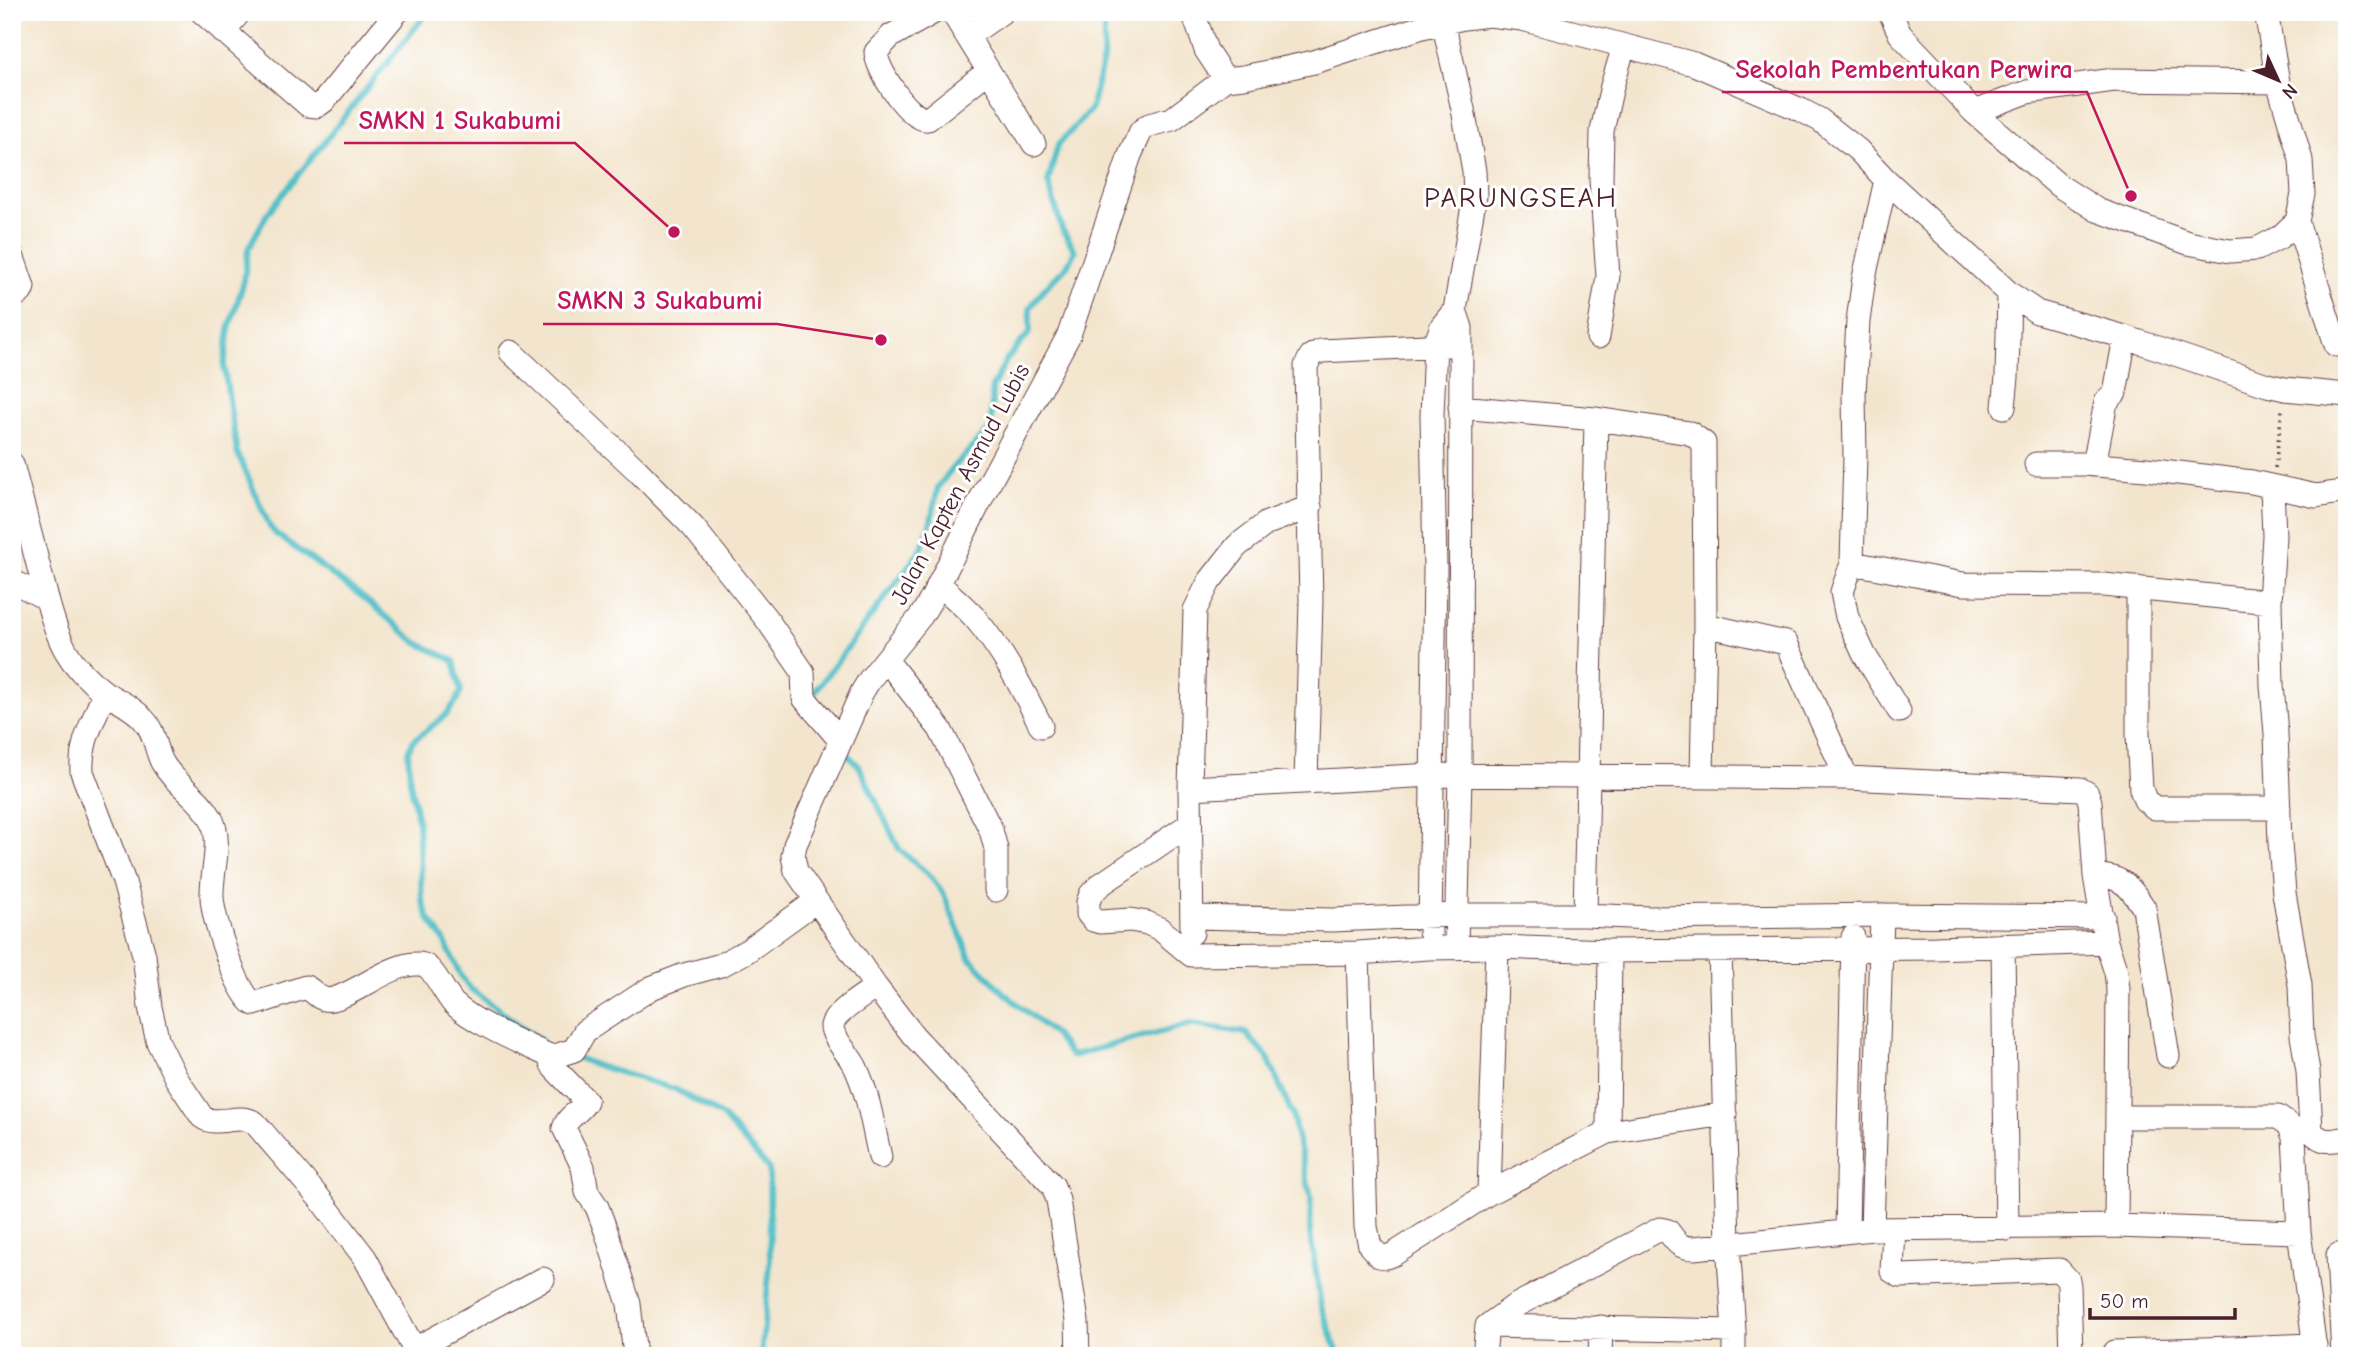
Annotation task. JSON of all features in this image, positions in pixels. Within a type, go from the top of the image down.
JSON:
[{"type":"street","points":[[202,12],[308,105],[317,106],[397,12]]},
{"type":"street","points":[[223,32],[240,12]]},
{"type":"street","points":[[934,12],[901,29],[882,43],[876,52],[881,70],[913,115],[922,120],[928,119],[988,72]]},
{"type":"street","points":[[952,12],[1034,144]]},
{"type":"street","points":[[968,36],[1002,12]]},
{"type":"street","points":[[1193,12],[1206,50],[1225,79],[1314,62],[1443,22],[1489,15],[1522,19],[1694,65],[1820,120],[1839,134],[2009,293],[2037,312],[2285,389],[2347,396]]},
{"type":"street","points":[[1890,12],[1900,34],[1974,112],[2058,185],[2097,210],[2188,243],[2230,251],[2257,250],[2280,237],[2297,221]]},
{"type":"street","points":[[2266,12],[2278,82],[2301,160],[2303,194],[2297,221],[2336,345]]},
{"type":"street","points":[[1443,22],[1463,109],[1474,172],[1475,195],[1455,310],[1461,328],[1461,654],[1456,948]]},
{"type":"street","points":[[1598,337],[1608,276],[1601,180],[1602,131],[1624,46]]},
{"type":"street","name":"Jalan Kapten Asmud Lubis","points":[[1077,1356],[1077,1321],[1054,1186],[913,1035],[816,901],[796,871],[793,856],[795,845],[840,740],[870,679],[921,616],[1072,328],[1130,155],[1141,131],[1156,121],[1172,119],[1185,111],[1225,79]]},
{"type":"street","points":[[1974,112],[2027,92],[2114,80],[2278,82]]},
{"type":"street","points":[[1886,180],[1864,278],[1856,341],[1852,563],[1842,592],[1847,617],[1864,654],[1899,711]]},
{"type":"street","points":[[12,254],[23,287],[21,292],[12,297]]},
{"type":"street","points":[[2004,407],[2009,293]]},
{"type":"street","points":[[1428,948],[1431,915],[1435,568],[1432,415],[1435,345],[1442,326],[1455,310]]},
{"type":"street","points":[[2094,466],[2106,402],[2115,393],[2124,337]]},
{"type":"street","points":[[1307,781],[1311,601],[1308,360],[1321,351],[1461,345]]},
{"type":"street","points":[[511,352],[694,527],[768,621],[803,672],[804,698],[840,740]]},
{"type":"street","points":[[1461,407],[1596,419],[1690,433],[1704,443],[1702,776]]},
{"type":"street","points":[[1585,915],[1596,419]]},
{"type":"street","points":[[12,464],[59,642],[81,671],[104,692],[145,720],[167,770],[211,819],[217,837],[212,900],[235,979],[247,999],[254,1004],[306,987],[319,996],[332,1000],[398,967],[423,965],[430,968],[454,1003],[479,1023],[552,1057],[573,1050],[585,1031],[651,988],[721,965],[747,951],[816,901]]},
{"type":"street","points":[[2036,464],[2094,466],[2252,482],[2316,496],[2347,491]]},
{"type":"street","points":[[2272,487],[2272,685],[2284,893],[2300,985],[2311,1131],[2319,1140],[2347,1139]]},
{"type":"street","points":[[1191,954],[1193,917],[1190,788],[1195,610],[1209,582],[1237,546],[1268,523],[1310,507]]},
{"type":"street","points":[[1852,563],[1963,583],[2104,585],[2270,602]]},
{"type":"street","points":[[12,581],[47,599]]},
{"type":"street","points":[[939,584],[974,616],[996,645],[1018,679],[1041,726]]},
{"type":"street","points":[[2138,589],[2138,733],[2141,789],[2145,800],[2155,808],[2279,808]]},
{"type":"street","points":[[1705,625],[1786,643],[1847,778]]},
{"type":"street","points":[[1434,654],[1461,654]]},
{"type":"street","points":[[887,661],[940,729],[991,830],[996,849],[996,890]]},
{"type":"street","points":[[104,692],[84,742],[81,754],[82,772],[124,882],[144,955],[150,1007],[158,1042],[176,1078],[202,1116],[214,1121],[243,1117],[255,1123],[320,1199],[365,1258],[417,1352],[543,1279]]},
{"type":"street","points":[[1190,788],[1460,775],[1847,778],[2080,789],[2087,793],[2090,802],[2095,876],[2106,942],[2116,972],[2118,989],[2116,1226]]},
{"type":"street","points":[[1190,824],[1091,894],[1087,908],[1093,920],[1147,923],[1160,929],[1191,954],[1357,953],[1497,947],[1609,951],[1881,949],[2106,942]]},
{"type":"street","points":[[2095,876],[2107,876],[2122,881],[2144,908],[2168,1056]]},
{"type":"street","points":[[1193,917],[1332,920],[1431,915],[1585,915],[1650,918],[1882,915],[2102,917]]},
{"type":"street","points":[[1882,915],[1883,1229],[1892,1271],[1900,1276],[2059,1270],[2068,1280],[2069,1286],[2071,1356]]},
{"type":"street","points":[[1847,1231],[1852,916]]},
{"type":"street","points":[[2003,945],[2007,1229]]},
{"type":"street","points":[[1489,1193],[1497,947]]},
{"type":"street","points":[[1720,950],[1728,1243],[1734,1356]]},
{"type":"street","points":[[1608,1132],[1609,951]]},
{"type":"street","points":[[1357,953],[1366,1227],[1370,1246],[1379,1256],[1394,1254],[1489,1193],[1608,1132],[1725,1114]]},
{"type":"street","points":[[876,987],[837,1016],[832,1027],[863,1085],[880,1157]]},
{"type":"street","points":[[552,1057],[554,1068],[586,1101],[583,1107],[569,1117],[564,1128],[583,1167],[587,1192],[597,1207],[629,1304],[635,1356]]},
{"type":"street","points":[[2115,1352],[2315,1350],[2299,1232],[2294,1137],[2289,1125],[2278,1117],[2117,1117]]},
{"type":"street","points":[[1484,1356],[1487,1326],[1513,1307],[1655,1230],[1668,1231],[1683,1248],[1883,1229],[2116,1226],[2299,1232]]},
{"type":"street","points":[[2338,1255],[2343,1356]]},
{"type":"street","points":[[1487,1326],[1734,1331]]},
{"type":"street","points":[[1600,1356],[1601,1327]]},
{"type":"path","points":[[2272,487],[2285,389]]},
{"type":"waterway","points":[[424,12],[423,18],[267,214],[248,249],[244,281],[229,329],[224,367],[237,452],[270,527],[360,595],[416,642],[454,661],[461,691],[457,700],[446,715],[413,741],[408,751],[410,782],[418,821],[422,900],[429,919],[471,989],[541,1041]]},
{"type":"waterway","points":[[814,698],[813,694],[922,548],[938,487],[954,466],[991,428],[992,387],[1007,359],[1030,332],[1030,308],[1043,290],[1067,266],[1075,251],[1062,229],[1048,182],[1058,145],[1091,109],[1103,59],[1105,12]]},
{"type":"waterway","points":[[843,750],[859,766],[899,849],[930,876],[943,893],[970,958],[1004,993],[1055,1035],[1071,1056],[1190,1024],[1246,1033],[1268,1058],[1292,1114],[1311,1197],[1310,1233],[1321,1306],[1339,1356]]},
{"type":"waterway","points":[[573,1056],[675,1089],[722,1116],[769,1169],[770,1264],[761,1356]]},
{"type":"place","name":"Sekolah Pembentukan Perwira","points":[[2131,196]]},
{"type":"place","name":"SMKN 1 Sukabumi","points":[[674,232]]},
{"type":"place","name":"SMKN 3 Sukabumi","points":[[881,340]]},
{"type":"district","name":"PARUNGSEAH","points":[[1521,198]]}]
